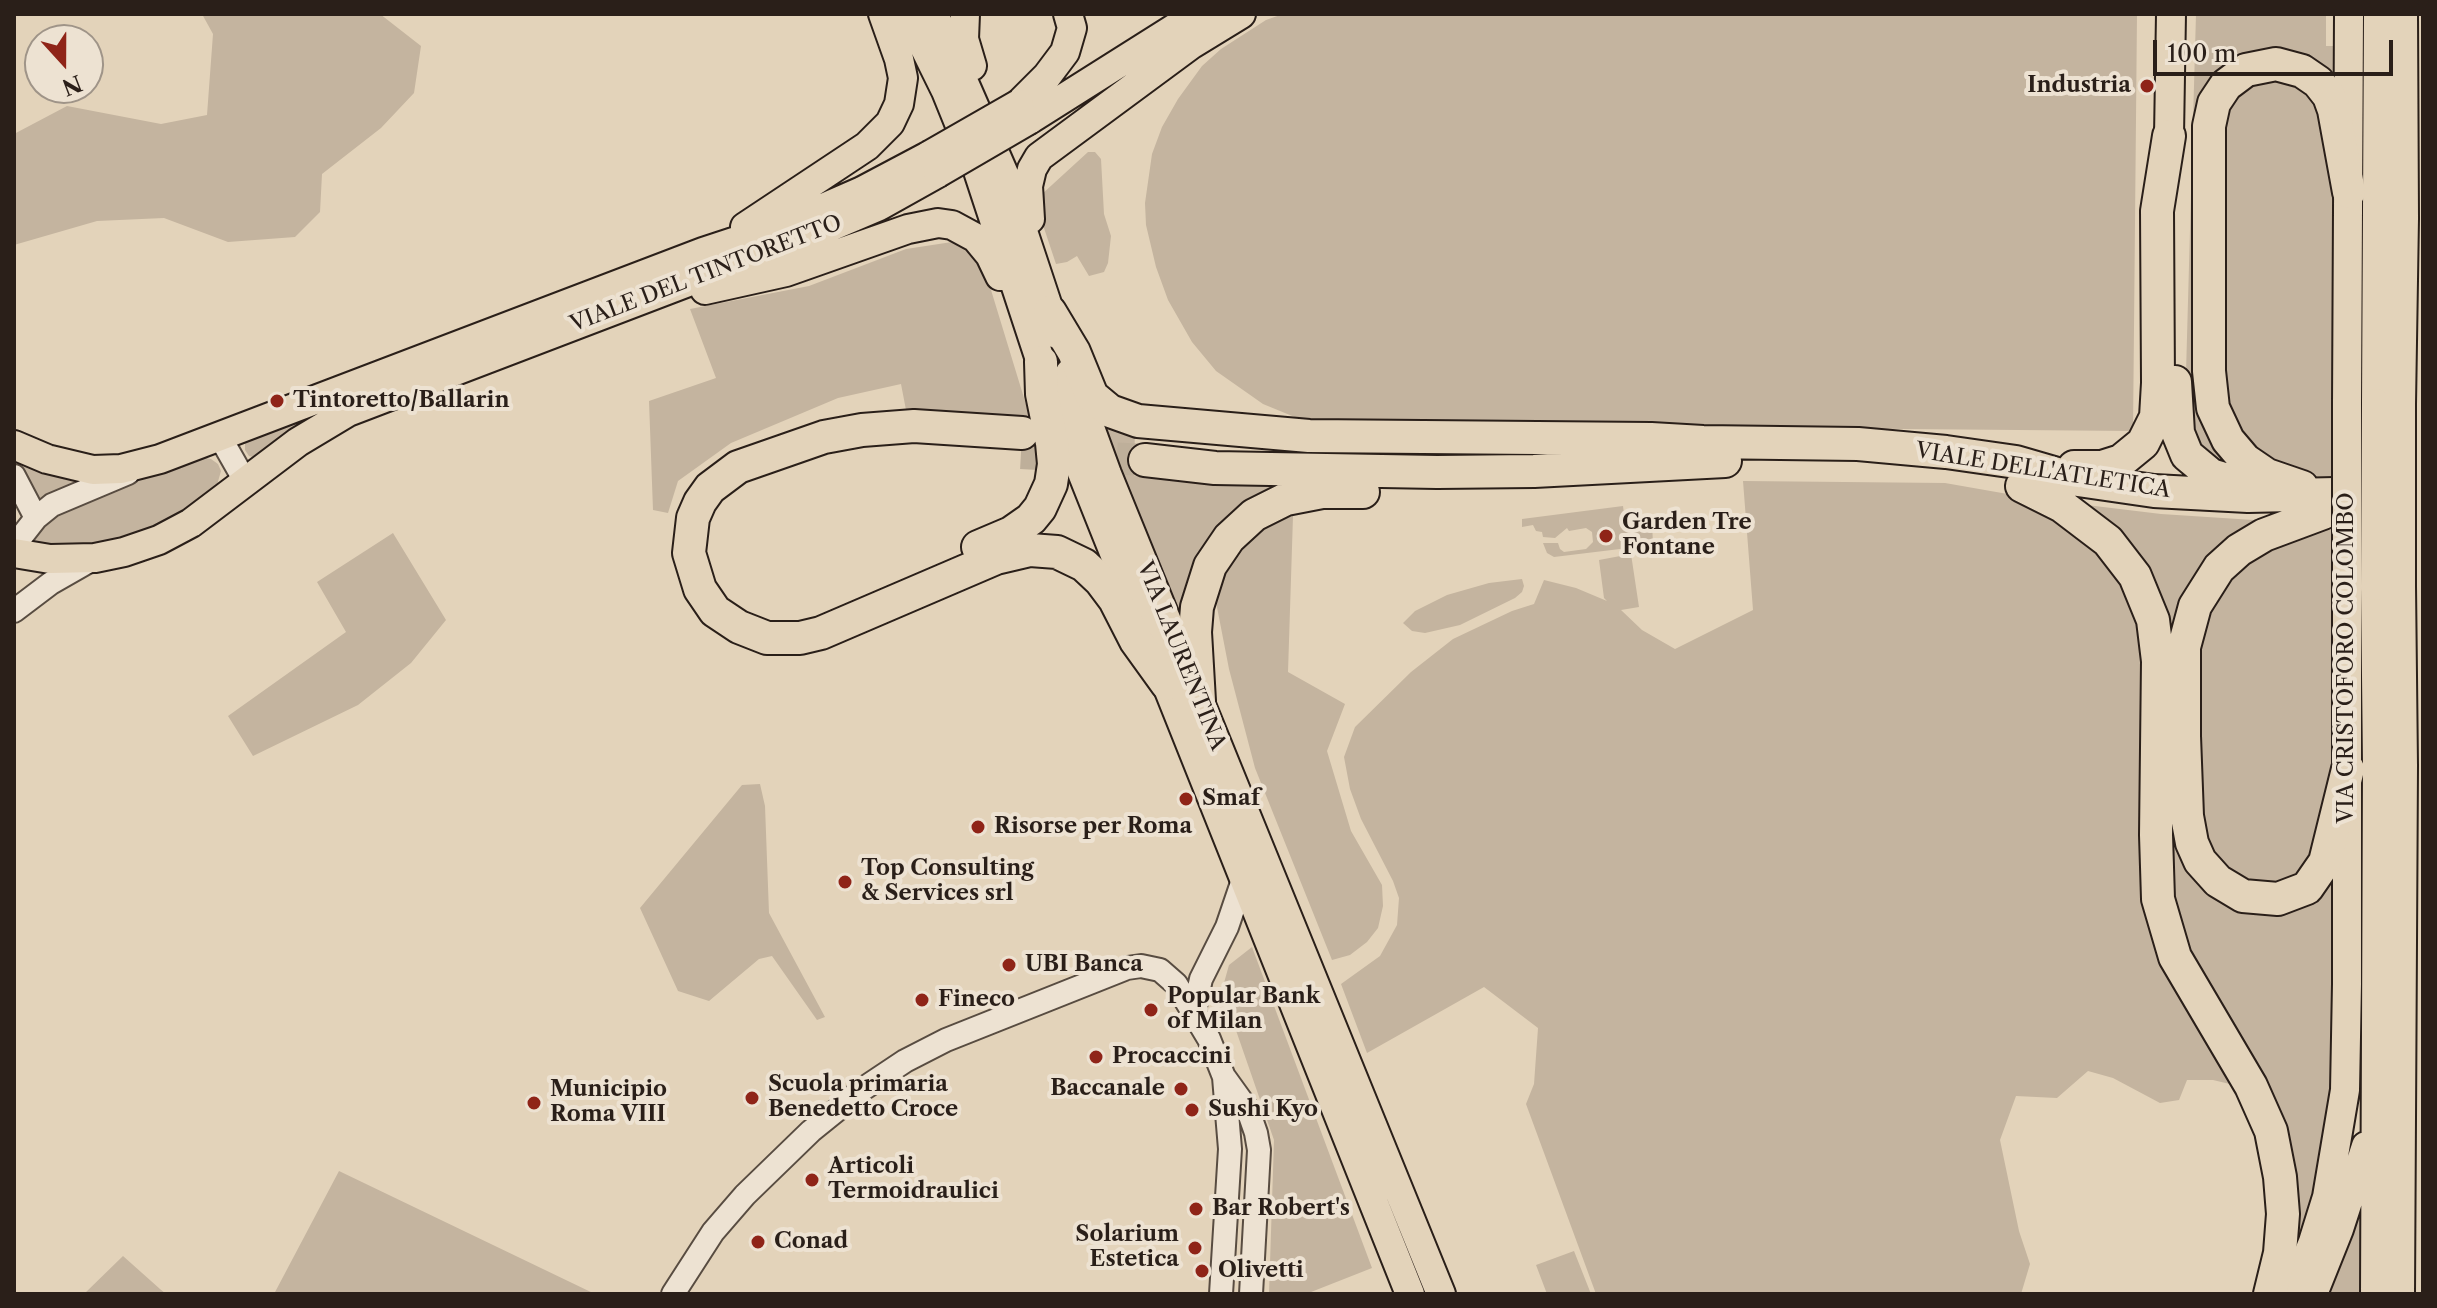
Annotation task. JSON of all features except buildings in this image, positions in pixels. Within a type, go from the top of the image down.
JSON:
[{"type":"highway","points":[[2324,502],[2251,465],[2228,440],[2213,408],[2209,371],[2209,126],[2214,103],[2226,85],[2246,70],[2276,64],[2302,71],[2318,82],[2329,96],[2334,110],[2349,192]]},
{"type":"highway","points":[[2019,474],[2102,467],[2130,455],[2148,436],[2158,403],[2157,211],[2169,136]]},
{"type":"highway","points":[[2169,136],[2177,211],[2175,401],[2181,445],[2191,460],[2211,475],[2238,484],[2324,502]]},
{"type":"highway","points":[[1037,309],[1074,352],[1092,396],[1105,408],[1132,420],[1297,436],[1651,439],[1715,452]]},
{"type":"highway","points":[[1041,362],[1042,394],[1052,443],[1053,476],[1040,508],[1017,530],[794,619],[760,615],[741,605],[725,589],[713,566],[709,549],[710,531],[723,505],[745,487],[822,459],[865,450],[1022,443],[914,426],[874,428],[824,437],[738,467],[710,488],[693,518],[689,553],[700,589],[715,611],[739,627],[767,638],[800,638],[830,629],[991,559],[1022,551],[1053,551],[1076,560],[1100,580],[1115,600],[1136,641],[1167,684]]},
{"type":"highway","points":[[1145,451],[1468,454],[1668,447],[1715,452]]},
{"type":"highway","points":[[1199,701],[1195,622],[1205,577],[1215,557],[1236,530],[1274,504],[1322,492],[1523,492],[1580,487],[1715,452]]},
{"type":"highway","name":"VIALE DELL'ATLETICA","points":[[1715,452],[1778,459],[2019,474],[2129,503],[2216,511],[2324,502]]},
{"type":"highway","points":[[2019,474],[2108,541],[2135,576],[2153,620],[2158,661],[2158,899],[2167,935],[2180,967],[2251,1086],[2271,1131],[2283,1214],[2280,1253],[2270,1294]]},
{"type":"highway","points":[[2324,502],[2239,550],[2219,568],[2195,606],[2184,647],[2184,736],[2187,816],[2192,843],[2200,861],[2224,886],[2250,897],[2278,899],[2307,888],[2325,862],[2348,769]]},
{"type":"main road","points":[[703,252],[824,176],[888,127],[897,109],[903,83],[899,59],[883,14]]},
{"type":"main road","name":"VIA LAURENTINA","points":[[908,14],[946,91],[1092,436],[1441,1294]]},
{"type":"main road","name":"VIA LAURENTINA","points":[[934,14],[1004,174],[1030,252],[1041,362],[1406,1293]]},
{"type":"main road","points":[[965,14],[965,45],[1004,174]]},
{"type":"main road","points":[[1024,112],[1065,52],[1072,28],[1068,14]]},
{"type":"main road","points":[[1024,112],[1160,14]]},
{"type":"main road","points":[[934,164],[1197,14]]},
{"type":"main road","points":[[1030,252],[1028,186],[1030,173],[1039,157],[1192,44],[1241,14]]},
{"type":"main road","points":[[2169,136],[2171,14]]},
{"type":"main road","name":"VIA CRISTOFORO COLOMBO","points":[[2292,1294],[2327,1197],[2338,1142],[2347,1060],[2349,14]]},
{"type":"main road","name":"VIA CRISTOFORO COLOMBO","points":[[2378,14],[2390,57],[2404,218],[2389,404]]},
{"type":"main road","name":"VIA CRISTOFORO COLOMBO","points":[[2375,1294],[2388,586],[2390,57],[2403,14]]},
{"type":"main road","name":"VIALE DEL TINTORETTO","points":[[17,551],[63,560],[95,558],[140,547],[177,532],[305,437],[348,412],[465,355],[703,252],[782,226],[873,186],[934,164]]},
{"type":"main road","name":"VIALE DEL TINTORETTO","points":[[14,445],[47,459],[93,470],[131,467],[465,355],[622,308],[849,219],[934,164]]},
{"type":"main road","points":[[2404,218],[2423,178]]},
{"type":"main road","points":[[622,308],[778,275],[908,229],[938,223],[961,228],[982,243],[1009,290],[1037,309]]},
{"type":"main road","name":"VIA CRISTOFORO COLOMBO","points":[[2388,586],[2403,766],[2400,1294]]},
{"type":"main road","points":[[2313,1294],[2344,1216],[2376,1111]]},
{"type":"street","points":[[220,437],[245,481]]},
{"type":"street","points":[[17,551],[36,518],[70,496],[181,451]]},
{"type":"street","points":[[14,476],[36,518]]},
{"type":"street","points":[[14,611],[51,583],[95,558]]},
{"type":"street","points":[[1194,1011],[1198,986],[1227,927],[1244,877]]},
{"type":"street","points":[[673,1294],[713,1232],[771,1168],[833,1112],[915,1056],[972,1029],[1136,966],[1164,973],[1179,988],[1209,1039],[1224,1077],[1248,1110],[1259,1150],[1251,1294]]},
{"type":"street","points":[[1221,1294],[1230,1156],[1224,1077]]},
{"type":"street","points":[[1406,1293],[1421,1281],[1429,1266]]},
{"type":"shaded area","points":[[202,14],[380,14],[421,46],[414,93],[381,128],[322,174],[320,212],[295,237],[228,242],[164,218],[97,221],[14,245],[14,134],[67,106],[161,124],[207,115],[213,34]]},
{"type":"shaded area","points":[[1283,14],[2137,14],[2133,431],[1331,424],[1302,420],[1263,404],[1216,371],[1192,342],[1168,300],[1156,267],[1146,225],[1145,203],[1152,154],[1162,127],[1202,66],[1221,49],[1266,20]]},
{"type":"shaded area","points":[[2196,14],[2326,14],[2326,46],[2340,46],[2340,93],[2325,75],[2221,76],[2200,374],[2243,467],[2207,462],[2185,409]]},
{"type":"shaded area","points":[[2263,73],[2314,90],[2332,171],[2332,478],[2271,470],[2223,414],[2220,109]]},
{"type":"shaded area","points":[[1088,152],[1095,152],[1101,159],[1104,214],[1111,236],[1104,272],[1089,276],[1077,256],[1056,264],[1039,213],[1041,195]]},
{"type":"shaded area","points":[[952,242],[970,249],[984,267],[1031,421],[906,410],[901,384],[838,398],[731,443],[678,481],[668,513],[653,510],[649,401],[716,378],[690,309],[809,286],[906,249]]},
{"type":"shaded area","points":[[349,399],[260,459],[249,456],[245,450],[245,438]]},
{"type":"shaded area","points":[[1092,405],[1135,427],[1134,476],[1292,480],[1198,558],[1178,618]]},
{"type":"shaded area","points":[[201,457],[218,464],[221,471],[217,485],[205,499],[168,525],[109,544],[52,545],[29,542],[64,509]]},
{"type":"shaded area","points":[[14,459],[54,476],[78,482],[40,506],[27,477],[14,466]]},
{"type":"shaded area","points":[[1743,481],[1945,483],[2019,496],[2101,549],[2132,602],[2143,646],[2142,880],[2234,1085],[2213,1080],[2187,1080],[2179,1100],[2160,1103],[2113,1078],[2088,1071],[2057,1098],[2016,1096],[2000,1140],[2019,1231],[2030,1264],[2021,1294],[1596,1294],[1526,1104],[1534,1084],[1538,1028],[1484,987],[1367,1053],[1341,984],[1380,956],[1397,925],[1399,898],[1350,789],[1344,757],[1355,727],[1411,672],[1453,639],[1534,604],[1544,580],[1576,588],[1607,601],[1599,560],[1631,554],[1639,607],[1621,610],[1642,630],[1675,649],[1753,610]]},
{"type":"shaded area","points":[[2070,503],[2161,514],[2269,521],[2172,652],[2162,630]]},
{"type":"shaded area","points":[[1623,506],[1625,522],[1652,521],[1653,545],[1554,557],[1547,553],[1543,543],[1558,543],[1564,552],[1586,549],[1593,542],[1592,532],[1586,528],[1569,531],[1567,528],[1555,538],[1543,537],[1542,532],[1536,531],[1533,525],[1522,527],[1522,519]]},
{"type":"shaded area","points":[[1293,516],[1288,672],[1345,704],[1327,751],[1351,831],[1382,885],[1383,906],[1378,928],[1367,942],[1350,955],[1332,960],[1255,768],[1229,669],[1216,602],[1217,577],[1228,560],[1267,523]]},
{"type":"shaded area","points":[[2332,529],[2336,761],[2320,853],[2287,889],[2250,890],[2203,847],[2194,648],[2224,577],[2299,533]]},
{"type":"shaded area","points":[[393,533],[446,620],[411,663],[358,705],[253,756],[228,716],[346,632],[317,582]]},
{"type":"shaded area","points":[[1522,579],[1522,592],[1515,598],[1460,625],[1425,633],[1412,631],[1403,623],[1415,611],[1447,595],[1489,583]]},
{"type":"shaded area","points":[[2172,783],[2228,900],[2338,861],[2330,1132],[2295,1263],[2292,1220],[2217,1017],[2167,902]]},
{"type":"shaded area","points":[[760,784],[765,806],[769,913],[825,1017],[817,1020],[772,956],[759,959],[709,1001],[678,991],[640,908],[742,785]]},
{"type":"shaded area","points":[[1252,947],[1372,1268],[1306,1294],[1269,1294],[1274,1140],[1222,990],[1229,965]]},
{"type":"shaded area","points":[[339,1171],[595,1294],[274,1294]]},
{"type":"shaded area","points":[[2362,1194],[2360,1294],[2323,1294]]},
{"type":"shaded area","points":[[1574,1251],[1591,1294],[1547,1294],[1536,1265]]},
{"type":"shaded area","points":[[123,1256],[160,1289],[166,1294],[84,1294]]},
{"type":"tunnel","points":[[1021,453],[1145,460]]},
{"type":"tunnel","points":[[2374,514],[2423,514]]},
{"type":"place","name":"Industria","points":[[2147,86]]},
{"type":"place","name":"Tintoretto/Ballarin","points":[[277,401]]},
{"type":"place","name":"Garden Tre Fontane","points":[[1606,536]]},
{"type":"place","name":"Smaf","points":[[1186,799]]},
{"type":"place","name":"Risorse per Roma","points":[[978,827]]},
{"type":"place","name":"Top Consulting & Services srl","points":[[845,882]]},
{"type":"place","name":"UBI Banca","points":[[1009,965]]},
{"type":"place","name":"Fineco","points":[[922,1000]]},
{"type":"place","name":"Popular Bank of Milan","points":[[1151,1010]]},
{"type":"place","name":"Procaccini","points":[[1096,1057]]},
{"type":"place","name":"Baccanale","points":[[1181,1089]]},
{"type":"place","name":"Scuola primaria Benedetto Croce","points":[[752,1098]]},
{"type":"place","name":"Municipio Roma VIII","points":[[534,1103]]},
{"type":"place","name":"Sushi Kyo","points":[[1192,1110]]},
{"type":"place","name":"Articoli Termoidraulici","points":[[812,1180]]},
{"type":"place","name":"Bar Robert's","points":[[1196,1209]]},
{"type":"place","name":"Conad","points":[[758,1242]]},
{"type":"place","name":"Solarium Estetica","points":[[1195,1248]]},
{"type":"place","name":"Olivetti","points":[[1202,1271]]}]
